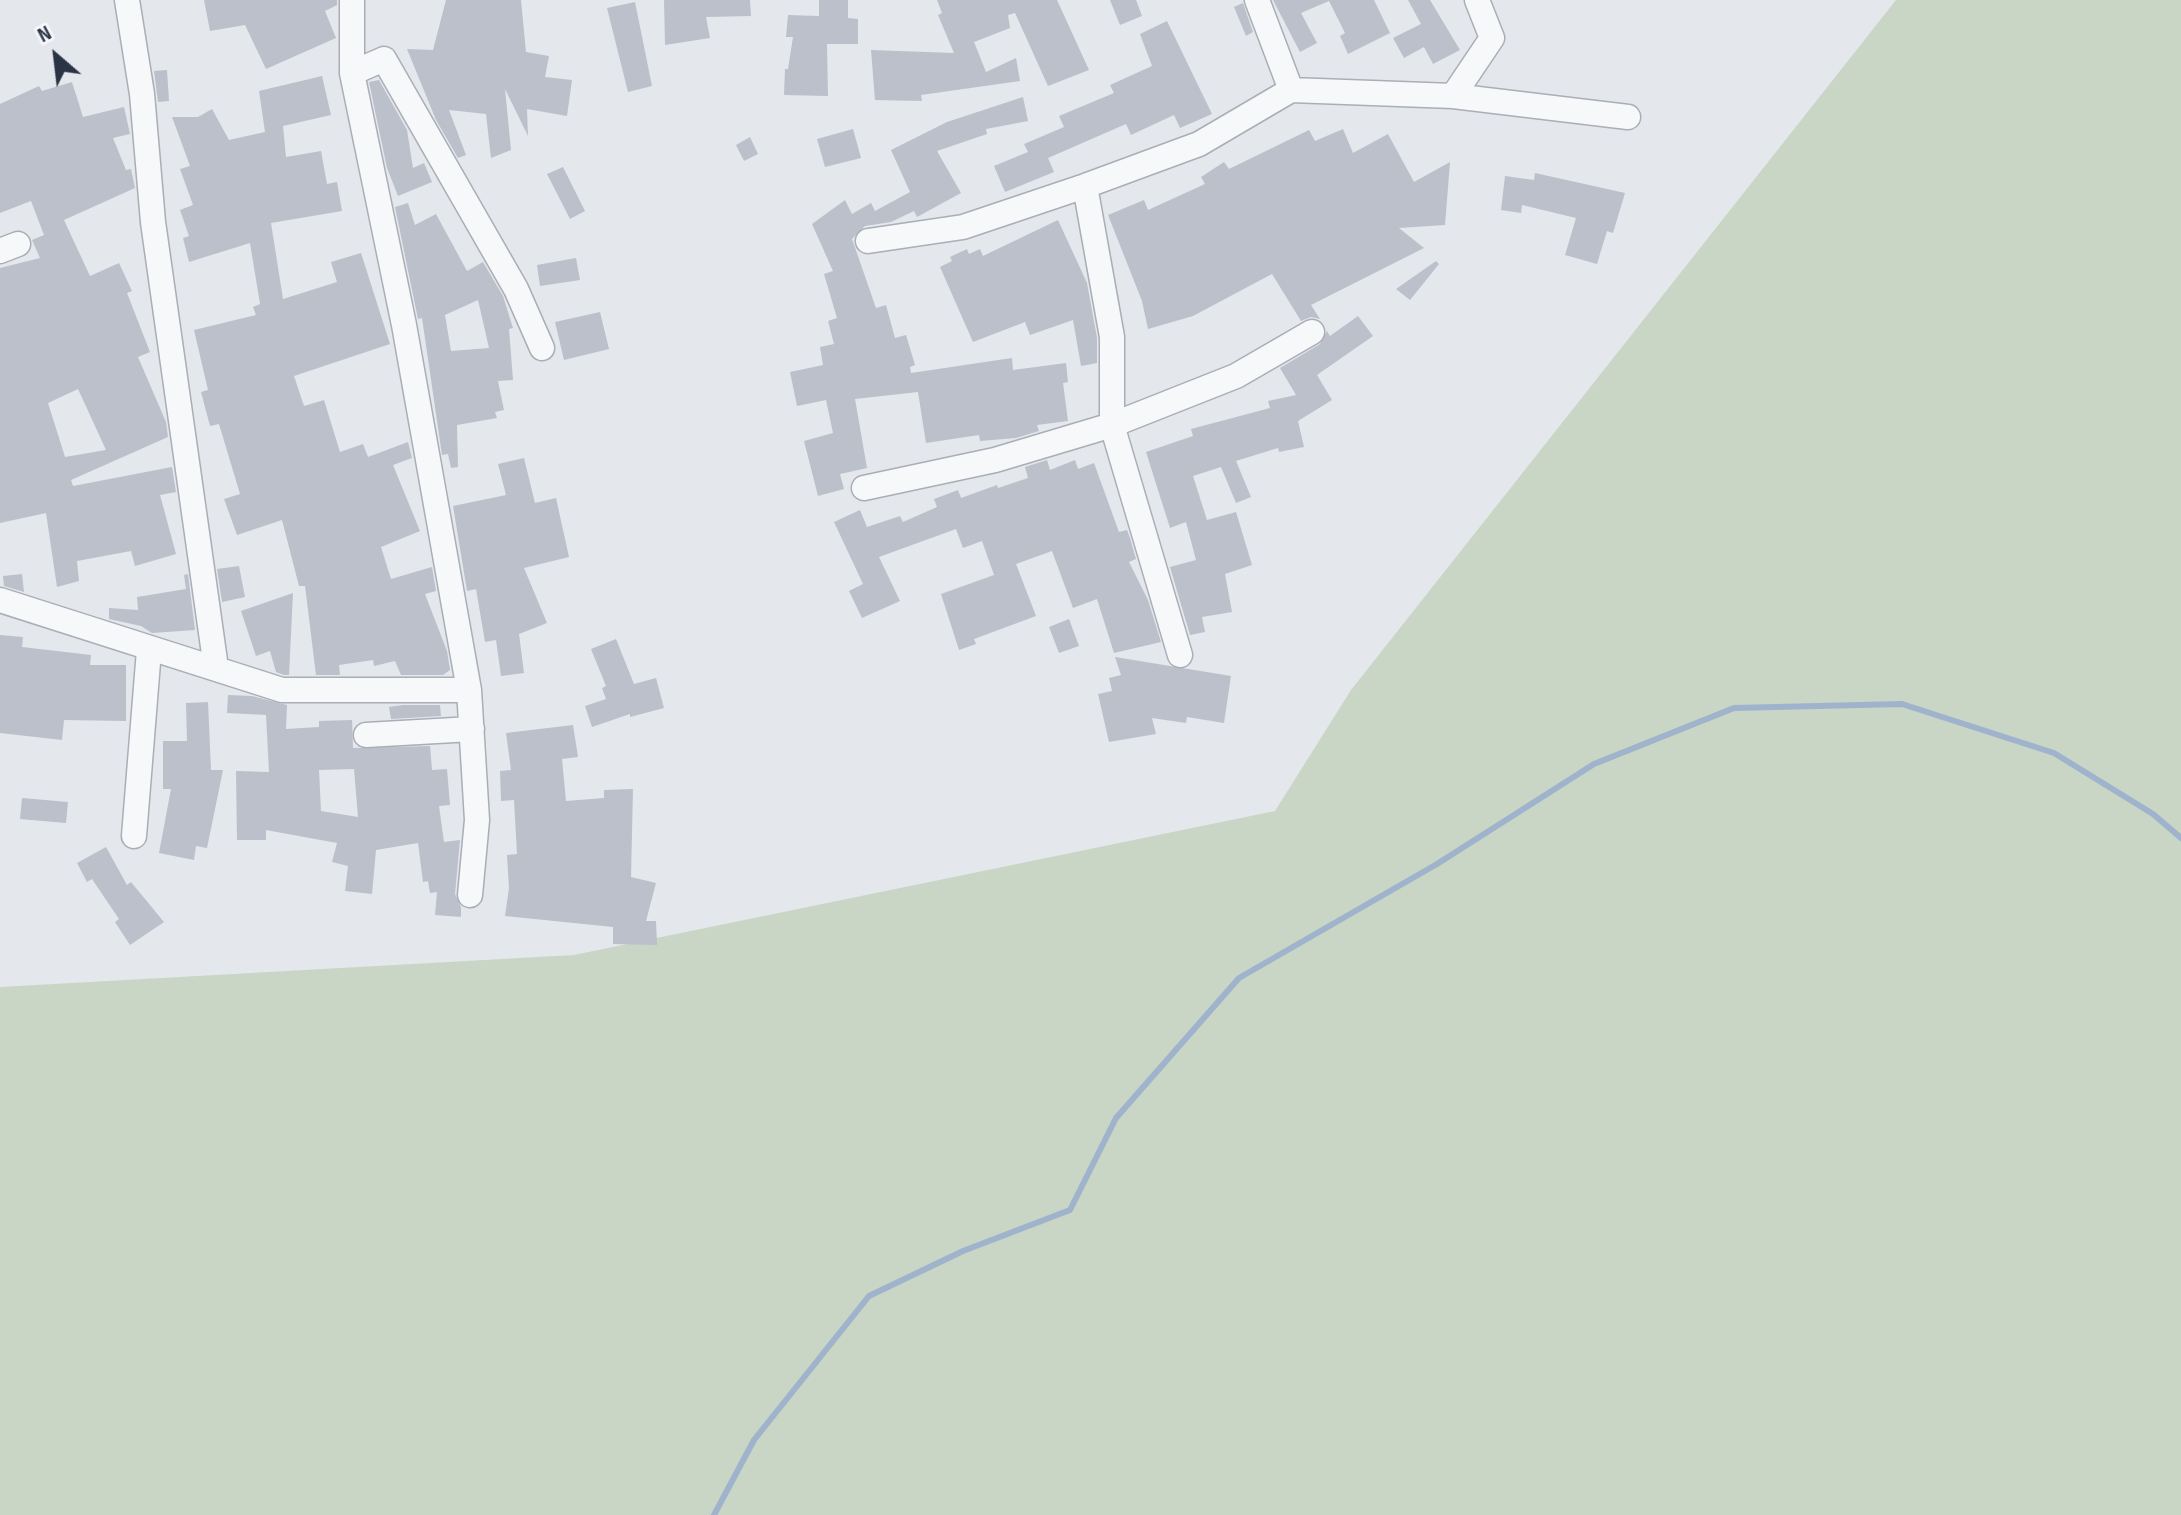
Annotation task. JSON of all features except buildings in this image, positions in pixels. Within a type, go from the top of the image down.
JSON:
[{"type":"street","points":[[127,0],[142,94],[153,222],[216,668]]},
{"type":"street","points":[[352,0],[352,73],[404,325],[469,690],[477,820],[470,895]]},
{"type":"street","points":[[1257,0],[1291,90]]},
{"type":"street","points":[[1453,96],[1492,38],[1477,0]]},
{"type":"street","points":[[352,73],[384,59],[516,289],[542,348]]},
{"type":"street","points":[[868,241],[963,227],[1085,186],[1199,144],[1291,90],[1453,96],[1628,117]]},
{"type":"street","points":[[1085,186],[1112,337],[1112,425],[1180,655]]},
{"type":"street","points":[[864,488],[995,460],[1112,425],[1236,376],[1312,332]]},
{"type":"street","points":[[0,600],[282,690],[469,690]]},
{"type":"street","points":[[134,836],[149,650]]},
{"type":"street","points":[[366,735],[472,729]]},
{"type":"green space","points":[[1896,0],[2181,0],[2181,1515],[0,1515],[0,987],[574,955],[1275,811],[1351,690]]},
{"type":"waterway","points":[[714,1515],[754,1440],[869,1296],[963,1251],[1070,1210],[1116,1118],[1239,978],[1437,864],[1594,764],[1734,708],[1902,704],[2054,753],[2153,814],[2181,838]]}]
